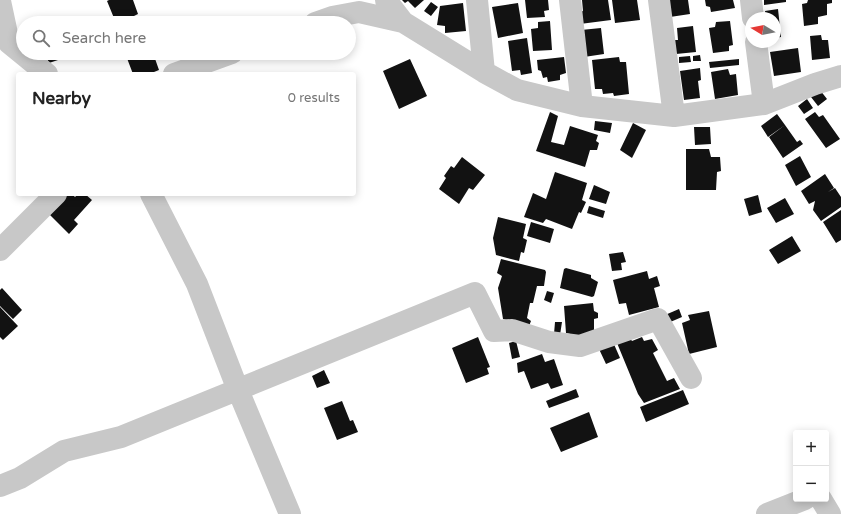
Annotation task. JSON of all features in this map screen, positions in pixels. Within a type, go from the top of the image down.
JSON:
[{"type":"street","points":[[386,0],[403,22]]},
{"type":"street","points":[[477,0],[484,72]]},
{"type":"street","points":[[570,0],[582,106]]},
{"type":"street","points":[[659,0],[674,116]]},
{"type":"street","points":[[751,0],[752,12]]},
{"type":"street","points":[[0,1],[5,44],[16,52]]},
{"type":"street","points":[[337,16],[359,12],[403,22],[484,72],[517,90],[582,106],[674,116],[764,104],[815,84],[841,76]]},
{"type":"street","points":[[757,48],[764,104]]},
{"type":"street","points":[[27,60],[44,72]]},
{"type":"street","points":[[180,72],[213,60]]},
{"type":"street","points":[[0,250],[54,196]]},
{"type":"street","points":[[152,196],[197,284],[238,390],[290,514]]},
{"type":"street","points":[[0,486],[20,478],[64,451],[121,437],[475,294],[494,331],[512,330],[549,342],[580,346],[658,319],[691,378]]},
{"type":"street","points":[[768,514],[798,502]]},
{"type":"street","points":[[823,502],[830,514]]},
{"type":"building","points":[[133,0],[138,14],[134,16],[113,16],[107,1]]},
{"type":"building","points":[[402,0],[424,0],[415,8],[408,1],[405,3]]},
{"type":"building","points":[[525,0],[548,0],[549,10],[544,11],[545,17],[527,18]]},
{"type":"building","points":[[582,0],[608,0],[611,20],[580,24],[579,12],[583,11]]},
{"type":"building","points":[[612,0],[637,0],[640,20],[615,23]]},
{"type":"building","points":[[668,0],[688,0],[690,14],[670,17]]},
{"type":"building","points":[[705,0],[733,0],[735,8],[711,12],[710,7],[706,6]]},
{"type":"building","points":[[764,0],[786,0],[786,2],[764,5]]},
{"type":"building","points":[[808,0],[832,0],[832,3],[827,4],[827,15],[818,17],[818,24],[804,26],[802,4],[807,3]]},
{"type":"building","points":[[431,2],[438,7],[431,16],[424,11]]},
{"type":"building","points":[[463,3],[466,31],[445,33],[445,26],[437,25],[440,6]]},
{"type":"building","points":[[518,3],[523,33],[498,38],[492,7]]},
{"type":"building","points":[[778,9],[778,12],[765,12]]},
{"type":"building","points":[[550,21],[552,50],[533,51],[531,29],[538,28],[538,22]]},
{"type":"building","points":[[730,21],[733,45],[729,46],[729,51],[713,53],[709,28],[715,27],[716,22]]},
{"type":"building","points":[[693,26],[696,52],[676,54],[674,40],[678,40],[677,28]]},
{"type":"building","points":[[601,28],[604,54],[584,57],[581,30]]},
{"type":"building","points":[[821,35],[822,40],[828,40],[830,58],[812,60],[810,36]]},
{"type":"building","points":[[527,38],[532,73],[521,75],[520,70],[512,71],[508,41]]},
{"type":"building","points":[[798,48],[801,72],[774,76],[770,52]]},
{"type":"building","points":[[700,55],[701,61],[693,61],[693,56]]},
{"type":"building","points":[[690,56],[691,62],[679,63],[679,57]]},
{"type":"building","points":[[564,57],[566,73],[560,75],[560,80],[548,82],[547,77],[543,78],[541,71],[538,70],[537,60]]},
{"type":"building","points":[[619,57],[620,62],[626,62],[629,94],[614,96],[613,93],[603,94],[602,89],[595,89],[592,60]]},
{"type":"building","points":[[410,59],[427,96],[399,109],[383,71]]},
{"type":"building","points":[[739,59],[739,65],[710,68],[709,62]]},
{"type":"building","points":[[48,60],[58,60],[49,63]]},
{"type":"building","points":[[128,60],[155,60],[159,70],[154,72],[132,72]]},
{"type":"building","points":[[700,68],[701,80],[698,81],[700,98],[684,100],[680,71]]},
{"type":"building","points":[[728,69],[730,75],[736,74],[738,95],[715,99],[711,72]]},
{"type":"building","points":[[820,90],[827,99],[818,106],[811,97]]},
{"type":"building","points":[[807,99],[813,108],[804,114],[798,106]]},
{"type":"building","points":[[550,112],[558,116],[551,142],[564,145],[570,126],[598,135],[596,141],[599,143],[597,150],[590,150],[585,167],[536,151]]},
{"type":"building","points":[[815,112],[819,117],[823,115],[840,139],[826,148],[805,119]]},
{"type":"building","points":[[777,114],[785,125],[768,137],[761,126]]},
{"type":"building","points":[[595,121],[612,123],[610,133],[594,130]]},
{"type":"building","points":[[633,123],[646,130],[632,158],[620,150]]},
{"type":"building","points":[[785,125],[797,142],[800,140],[803,144],[783,158],[769,137]]},
{"type":"building","points":[[694,127],[710,127],[711,144],[695,145]]},
{"type":"building","points":[[686,149],[709,149],[711,157],[720,157],[721,171],[717,172],[716,190],[686,190]]},
{"type":"building","points":[[800,156],[811,177],[796,186],[785,165]]},
{"type":"building","points":[[462,157],[485,175],[473,190],[469,188],[459,204],[439,189],[446,178],[444,176],[451,166],[454,168]]},
{"type":"building","points":[[555,172],[587,183],[582,200],[586,202],[581,213],[579,212],[572,229],[546,219],[543,223],[524,217],[533,193],[546,199]]},
{"type":"building","points":[[825,174],[834,188],[828,192],[835,188],[841,197],[841,207],[821,221],[813,210],[815,201],[809,204],[801,191]]},
{"type":"building","points":[[594,185],[610,192],[606,204],[589,199]]},
{"type":"building","points":[[758,195],[762,212],[749,216],[744,199]]},
{"type":"building","points":[[64,196],[87,196],[92,200],[74,220],[78,224],[69,234],[48,213]]},
{"type":"building","points":[[785,198],[794,214],[776,223],[767,208]]},
{"type":"building","points":[[589,206],[605,211],[603,218],[587,213]]},
{"type":"building","points":[[841,210],[841,240],[836,243],[823,222]]},
{"type":"building","points":[[498,217],[526,224],[523,238],[527,240],[524,253],[521,252],[519,261],[496,255],[493,238]]},
{"type":"building","points":[[531,222],[554,229],[550,243],[527,236]]},
{"type":"building","points":[[792,236],[801,251],[778,264],[769,250]]},
{"type":"building","points":[[623,252],[626,262],[621,263],[622,270],[612,271],[609,254]]},
{"type":"building","points":[[501,259],[545,270],[546,272],[544,286],[537,286],[533,303],[530,303],[527,318],[531,321],[529,326],[503,319],[498,288],[502,276],[497,273]]},
{"type":"building","points":[[566,268],[591,275],[591,278],[598,282],[594,296],[592,297],[560,288],[564,269]]},
{"type":"building","points":[[647,271],[649,279],[657,276],[660,286],[654,288],[659,307],[629,315],[626,303],[619,304],[613,280]]},
{"type":"building","points":[[2,288],[22,310],[13,319],[0,306],[0,290]]},
{"type":"building","points":[[547,291],[554,293],[551,303],[544,300]]},
{"type":"building","points":[[593,303],[594,311],[598,313],[598,318],[594,319],[594,332],[587,338],[566,333],[564,306]]},
{"type":"building","points":[[0,307],[18,326],[3,340],[0,337]]},
{"type":"building","points":[[679,309],[682,317],[668,323],[665,315]]},
{"type":"building","points":[[709,311],[717,347],[689,354],[682,323],[690,320],[688,315]]},
{"type":"building","points":[[555,322],[562,322],[560,335],[554,334]]},
{"type":"building","points":[[478,337],[490,367],[487,368],[489,374],[466,383],[452,348]]},
{"type":"building","points":[[629,337],[632,341],[642,337],[644,341],[652,339],[658,350],[653,353],[667,381],[674,378],[680,389],[644,403],[638,394],[617,343]]},
{"type":"building","points":[[516,341],[520,357],[512,359],[509,343]]},
{"type":"building","points":[[613,342],[620,358],[606,364],[599,349]]},
{"type":"building","points":[[542,354],[545,362],[554,359],[563,385],[551,389],[548,383],[531,389],[524,371],[518,373],[517,363]]},
{"type":"building","points":[[324,370],[330,383],[317,388],[312,376]]},
{"type":"building","points":[[576,389],[579,397],[549,408],[546,401]]},
{"type":"building","points":[[683,390],[689,404],[646,422],[640,407]]},
{"type":"building","points":[[342,401],[350,421],[353,420],[358,432],[337,440],[324,408]]},
{"type":"building","points":[[589,412],[598,437],[561,452],[550,428]]}]
